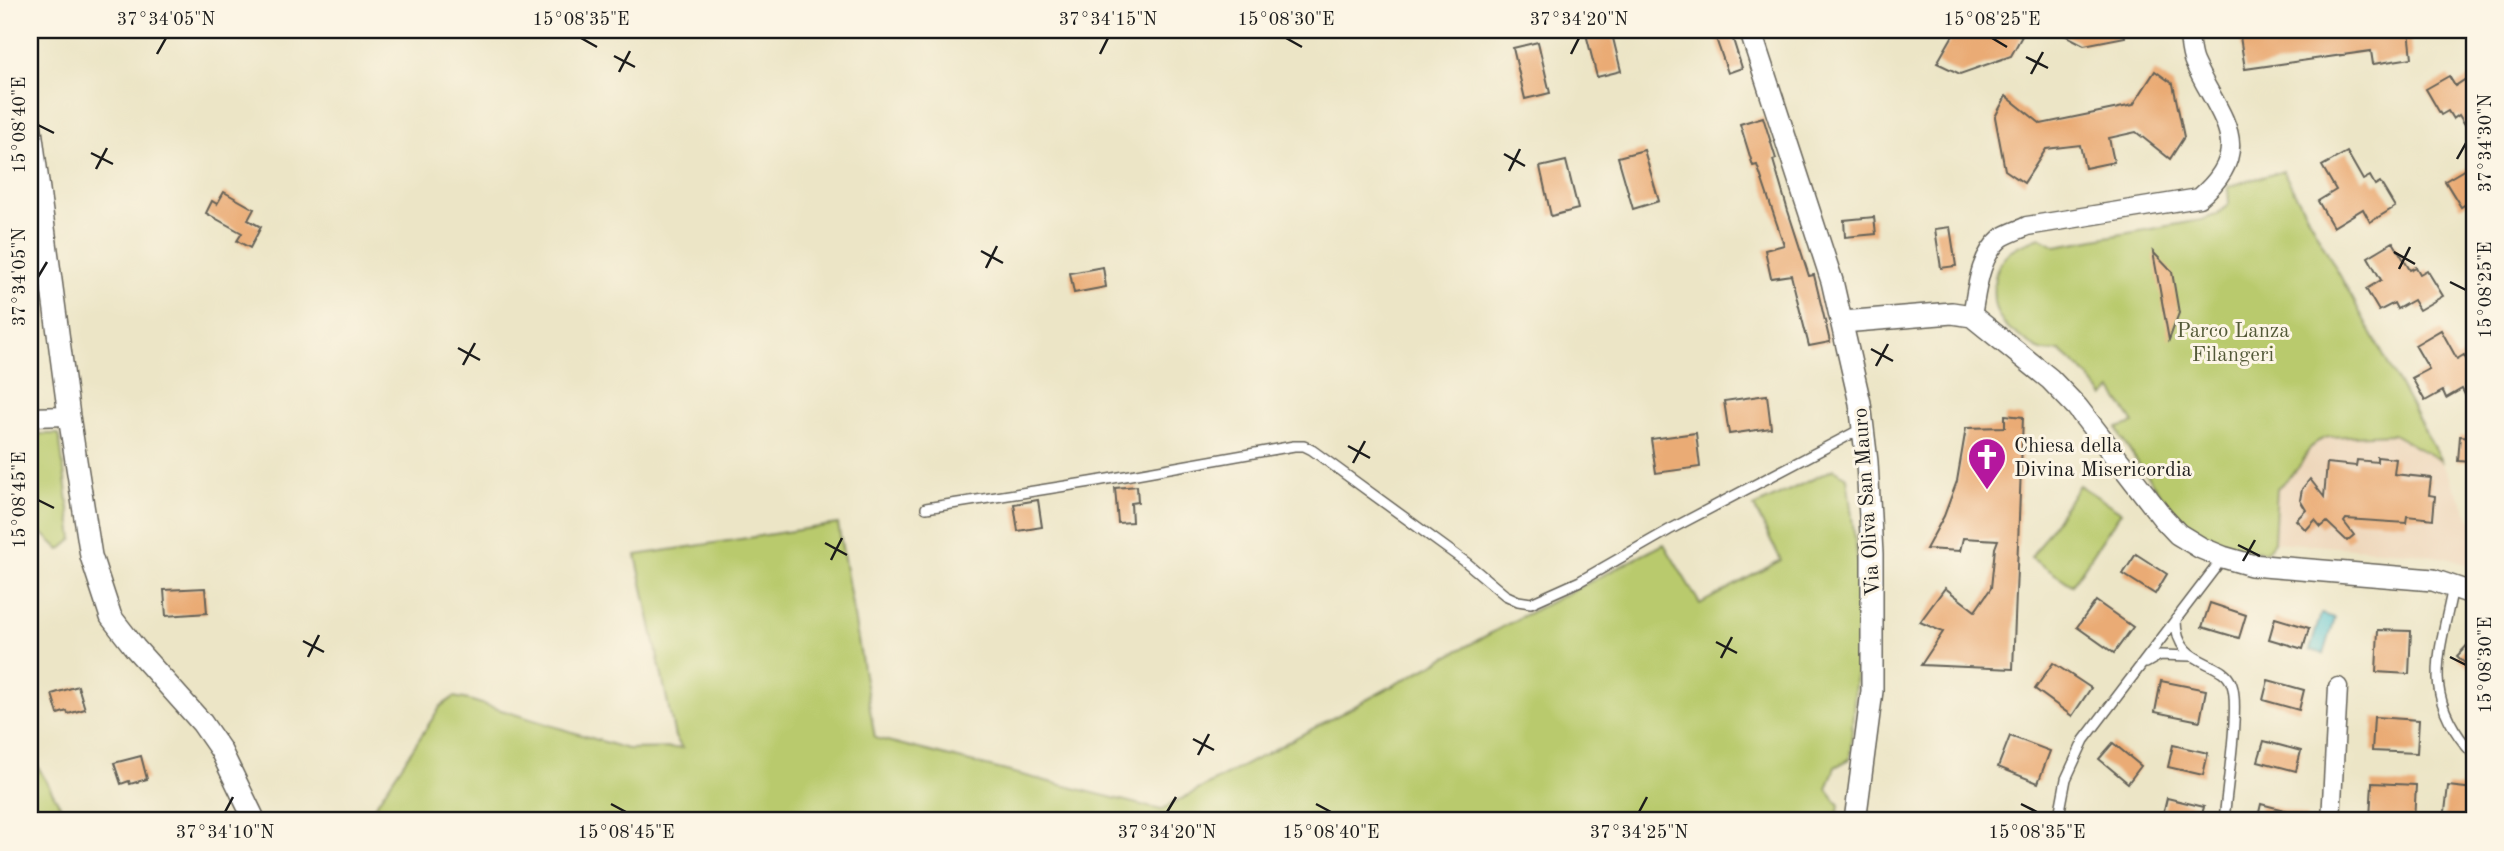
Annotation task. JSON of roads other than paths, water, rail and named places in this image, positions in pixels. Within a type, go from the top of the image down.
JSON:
[{"type":"street","name":"Via Oliva San Mauro","points":[[1749,30],[1832,281],[1860,402],[1867,462],[1872,554],[1872,691],[1855,821]]},
{"type":"street","points":[[1972,316],[1987,255],[2002,237],[2027,226],[2199,198],[2218,182],[2230,154],[2229,127],[2193,60],[2188,30]]},
{"type":"street","points":[[30,122],[69,416],[91,556],[111,617],[135,649],[202,723],[220,749],[255,821]]},
{"type":"street","points":[[1843,323],[1952,313],[1972,316],[2030,361],[2068,397],[2162,518],[2178,534],[2201,548],[2251,565],[2433,580],[2474,594]]},
{"type":"street","points":[[30,417],[69,416]]},
{"type":"street","points":[[2331,821],[2338,687]]},
{"type":"lane","points":[[926,509],[1304,446],[1467,563],[1505,595],[1531,603],[1580,581],[1669,530],[1863,428]]},
{"type":"lane","points":[[2058,821],[2066,779],[2084,740],[2223,557]]},
{"type":"lane","points":[[2453,586],[2437,667],[2438,692],[2446,716],[2460,740],[2474,755]]},
{"type":"lane","points":[[2176,617],[2175,628],[2179,640],[2191,656],[2228,677],[2234,692],[2224,821]]},
{"type":"lane","points":[[2138,668],[2160,655],[2191,656]]},
{"type":"water","points":[[2321,614],[2335,618],[2324,654],[2310,650]]},
{"type":"place","name":"Chiesa della Divina Misericordia","points":[[1987,491]]},
{"type":"park label","name":"Parco Lanza Filangeri","points":[[2233,342]]}]
